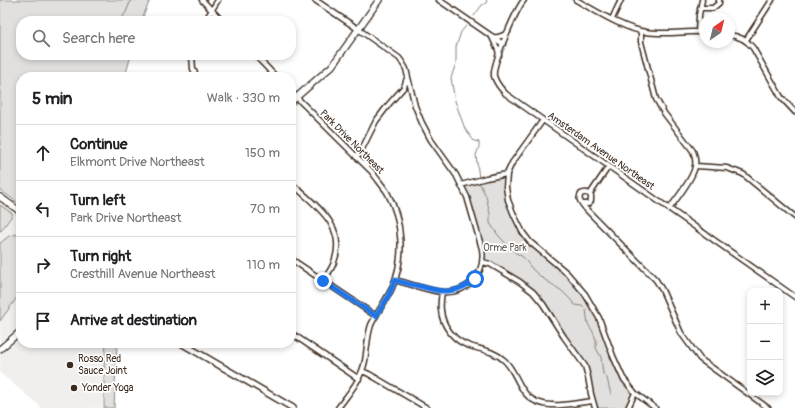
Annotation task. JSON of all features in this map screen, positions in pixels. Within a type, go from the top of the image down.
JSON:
[{"type":"main road","points":[[296,98],[332,66],[379,0]]},
{"type":"main road","points":[[0,197],[16,208]]},
{"type":"main road","points":[[0,349],[16,335]]},
{"type":"street","points":[[202,0],[217,16]]},
{"type":"street","points":[[208,16],[218,0]]},
{"type":"street","points":[[315,0],[399,58],[404,65],[415,106],[422,123],[431,140],[456,175],[467,197],[482,249],[483,262],[478,274],[470,283],[456,290],[442,292],[395,280]]},
{"type":"street","points":[[439,0],[503,44]]},
{"type":"street","name":"Amsterdam Avenue Northeast","points":[[524,0],[508,31],[494,68],[496,82],[501,89],[795,297]]},
{"type":"street","points":[[576,0],[628,27],[656,33],[698,32],[702,0]]},
{"type":"street","points":[[612,19],[621,0]]},
{"type":"street","points":[[700,8],[713,8],[719,3],[719,0]]},
{"type":"street","points":[[746,40],[772,0]]},
{"type":"street","points":[[492,37],[503,36],[508,31]]},
{"type":"street","points":[[641,31],[641,42],[656,98],[664,112],[692,151],[695,158],[696,166],[692,175],[669,209]]},
{"type":"street","points":[[735,36],[746,40],[754,48],[781,97],[795,112]]},
{"type":"street","points":[[492,37],[498,50],[498,55]]},
{"type":"street","points":[[192,60],[194,72]]},
{"type":"street","points":[[260,60],[271,72]]},
{"type":"street","points":[[356,156],[362,149],[376,121],[404,87],[407,75]]},
{"type":"street","name":"Park Drive Northeast","points":[[296,98],[356,156],[382,184],[396,212],[400,230],[401,247],[395,280],[388,297],[371,325],[368,335],[365,361],[359,379],[338,408]]},
{"type":"street","points":[[543,120],[512,163],[507,174],[506,187],[508,200],[514,216],[523,233],[530,242],[567,273],[585,294],[599,318],[623,378],[635,393],[655,408]]},
{"type":"street","points":[[583,204],[588,204],[591,201],[590,194],[609,166]]},
{"type":"street","points":[[696,166],[726,168],[743,174],[795,217]]},
{"type":"street","points":[[461,185],[507,174]]},
{"type":"street","points":[[296,188],[324,213],[335,232],[337,239],[337,253],[332,266],[323,281]]},
{"type":"street","points":[[590,194],[585,192],[581,194],[579,199],[580,201],[585,208],[656,280],[681,333],[700,360],[768,408]]},
{"type":"street","points":[[296,262],[376,316]]},
{"type":"street","points":[[483,262],[490,264],[520,282],[533,292],[543,304],[585,366],[592,401],[595,408]]},
{"type":"street","points":[[442,292],[440,304],[441,314],[450,332],[458,340],[465,344],[490,352],[503,359],[512,370],[523,390],[530,398],[540,403],[550,405],[592,401]]},
{"type":"street","points":[[296,336],[359,379]]},
{"type":"street","points":[[190,348],[293,408]]},
{"type":"street","points":[[362,372],[369,374],[427,408]]},
{"type":"street","points":[[628,408],[632,396],[635,393]]},
{"type":"shaded area","points":[[0,200],[16,211],[16,329],[0,342]]},
{"type":"shaded area","points":[[16,342],[16,348],[105,348],[102,408],[40,408],[40,406],[0,373],[0,354]]},
{"type":"green space","points":[[0,0],[150,0],[143,16],[16,16],[16,60],[130,60],[126,72],[16,72],[16,201],[0,190]]},
{"type":"green space","name":"Orme Park","points":[[506,175],[505,196],[516,226],[539,251],[576,284],[597,317],[618,375],[632,393],[629,405],[626,408],[594,408],[589,376],[537,299],[514,279],[486,265],[461,186]]},
{"type":"green space","points":[[0,205],[13,214],[1,231],[0,231]]},
{"type":"green space","points":[[16,234],[16,299],[0,321],[0,243],[9,236]]},
{"type":"green space","points":[[106,348],[117,348],[114,408],[104,408]]},
{"type":"waterway","points":[[123,16],[131,0]]},
{"type":"waterway","points":[[474,16],[487,0]]},
{"type":"waterway","points":[[466,26],[461,32],[456,47],[456,63],[451,78],[455,101],[465,129],[474,141],[479,142],[476,155],[479,178]]},
{"type":"waterway","points":[[479,181],[486,196],[490,214],[490,223],[498,235],[510,248],[523,257],[533,270],[541,277],[562,291],[575,305],[582,306],[586,310],[588,324],[596,340],[596,348],[601,357],[603,374],[607,378],[611,395]]},
{"type":"place","name":"Rosso Red Sauce Joint","points":[[70,365]]},
{"type":"place","name":"Yonder Yoga","points":[[74,388]]},
{"type":"route","points":[[323,281],[376,316],[388,297],[395,280],[435,291],[449,292],[463,288],[475,279]]}]
